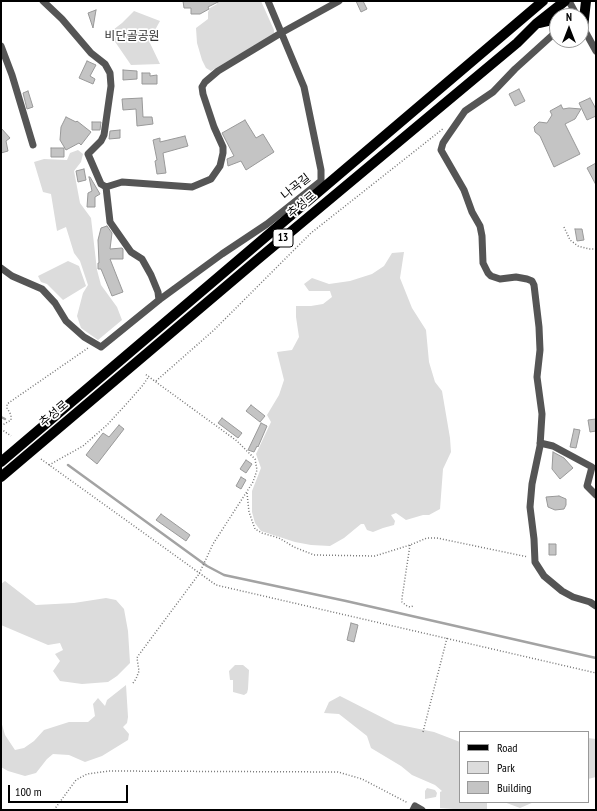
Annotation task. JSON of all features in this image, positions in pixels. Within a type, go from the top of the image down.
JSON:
[{"type":"main road","name":"추성로","points":[[1,462],[543,1]]},
{"type":"main road","name":"추성로","points":[[1,477],[565,1]]},
{"type":"main road","points":[[536,24],[549,21]]},
{"type":"street","points":[[43,1],[62,19],[91,53],[105,64],[110,73],[111,86],[102,142],[88,154],[101,184],[106,187],[122,182],[192,187],[211,179],[220,166],[223,147],[214,127],[202,87],[211,75],[281,33],[339,1]]},
{"type":"street","name":"나곡길","points":[[95,343],[102,347],[159,300],[222,254],[267,224],[321,181],[321,170],[304,87],[268,1]]},
{"type":"street","points":[[549,38],[515,69],[493,92],[465,111],[443,143],[441,150],[444,158],[464,190],[472,212],[480,226],[483,263],[488,273],[491,276],[500,279],[516,277],[527,279],[534,285],[540,339],[538,377],[542,414],[540,443],[532,484],[530,516],[534,540],[534,557],[540,571],[562,591],[573,597],[590,602],[596,606]]},
{"type":"street","points":[[589,38],[596,51]]},
{"type":"street","points":[[1,46],[12,75],[33,145]]},
{"type":"street","points":[[106,187],[110,222],[131,252],[142,259],[151,275],[158,292],[159,300]]},
{"type":"street","points":[[1,268],[12,276],[42,289],[66,320],[84,337],[95,343]]},
{"type":"street","points":[[540,443],[553,446],[592,467],[587,486],[596,494]]},
{"type":"street","points":[[414,808],[422,810]]},
{"type":"path","points":[[156,382],[214,330],[311,233],[447,126]]},
{"type":"path","points":[[564,227],[570,240],[578,246],[596,249]]},
{"type":"path","points":[[1,426],[11,420],[11,415],[7,408],[7,404],[95,343]]},
{"type":"path","points":[[133,683],[138,675],[138,656],[202,570],[213,544],[247,493],[256,474],[257,466],[255,458],[237,441],[146,374]]},
{"type":"path","points":[[49,465],[83,446],[116,415],[143,386],[149,376]]},
{"type":"path","points":[[1,429],[11,436]]},
{"type":"path","points":[[41,459],[216,585],[596,673]]},
{"type":"path","points":[[247,493],[249,512],[255,529],[262,533],[279,538],[314,556],[376,556],[427,538],[437,538],[529,558],[534,557]]},
{"type":"path","points":[[410,545],[402,602],[407,606],[413,606]]},
{"type":"path","points":[[423,732],[447,638]]},
{"type":"path","points":[[54,810],[76,780],[87,774],[109,771],[338,772],[362,779],[414,808]]},
{"type":"green space","points":[[216,1],[261,1],[274,30],[274,34],[211,71],[206,68],[202,60],[197,43],[196,28],[208,19],[208,12],[210,8],[217,4]]},
{"type":"green space","name":"비단골공원","points":[[134,11],[160,21],[149,41],[160,64],[131,65],[109,33]]},
{"type":"green space","points":[[78,150],[83,154],[81,162],[74,171],[80,203],[91,218],[97,270],[101,285],[117,307],[122,320],[98,340],[81,328],[77,316],[83,293],[88,285],[80,261],[74,253],[66,227],[57,231],[51,194],[43,192],[34,162],[44,159],[67,160],[70,153]]},
{"type":"green space","points":[[404,252],[400,278],[412,308],[426,330],[429,362],[435,382],[442,391],[450,438],[451,452],[443,469],[440,509],[429,515],[423,515],[406,520],[396,513],[391,515],[395,521],[394,525],[373,532],[367,530],[364,524],[361,524],[344,538],[330,546],[295,542],[261,531],[255,523],[252,512],[252,491],[261,468],[256,454],[271,422],[267,415],[279,395],[284,380],[277,352],[292,350],[299,337],[296,306],[323,304],[332,297],[330,291],[309,291],[304,284],[312,278],[329,284],[350,281],[372,274],[384,266],[392,253]]},
{"type":"green space","points":[[68,261],[79,266],[86,286],[63,300],[47,284],[41,282],[38,276]]},
{"type":"green space","points":[[5,581],[36,605],[74,603],[106,598],[116,600],[124,609],[128,631],[130,663],[117,676],[108,682],[82,684],[60,681],[53,671],[60,661],[55,654],[63,650],[60,643],[48,645],[1,625],[1,584]]},
{"type":"green space","points":[[235,665],[243,665],[249,670],[248,689],[247,693],[244,695],[233,692],[233,680],[230,680],[229,671]]},
{"type":"green space","points":[[126,685],[128,717],[127,723],[123,727],[129,734],[128,740],[102,756],[85,762],[69,755],[53,754],[36,773],[25,776],[8,771],[1,767],[1,721],[5,735],[15,750],[24,748],[34,741],[44,730],[69,722],[88,722],[95,716],[93,704],[98,698],[105,706],[107,700]]},
{"type":"green space","points":[[340,696],[395,724],[434,732],[459,742],[459,803],[487,803],[487,809],[466,810],[440,808],[440,792],[442,791],[435,785],[412,775],[401,766],[371,748],[367,736],[339,714],[324,713],[329,702]]},
{"type":"green space","points":[[589,738],[596,739],[596,777],[589,779]]},
{"type":"green space","points":[[427,788],[435,790],[437,793],[436,797],[425,799],[425,791]]},
{"type":"green space","points":[[507,803],[532,803],[520,808]]},
{"type":"building","points":[[183,1],[220,1],[208,7],[209,9],[200,14],[191,14],[191,8],[184,8]]},
{"type":"building","points":[[356,1],[363,1],[367,9],[361,12]]},
{"type":"building","points":[[96,10],[93,28],[88,13]]},
{"type":"building","points":[[87,61],[96,65],[90,76],[95,79],[93,84],[79,78]]},
{"type":"building","points":[[123,70],[137,71],[137,79],[123,80]]},
{"type":"building","points":[[142,73],[150,73],[150,76],[157,75],[157,84],[142,84]]},
{"type":"building","points":[[519,89],[525,101],[515,106],[509,94]]},
{"type":"building","points":[[28,91],[33,107],[27,109],[23,93]]},
{"type":"building","points":[[142,98],[143,117],[152,117],[153,124],[137,126],[136,109],[123,110],[122,99]]},
{"type":"building","points":[[590,98],[596,109],[596,116],[587,120],[579,103]]},
{"type":"building","points":[[561,105],[563,109],[581,109],[575,119],[565,124],[580,154],[554,167],[540,136],[535,132],[534,127],[539,122],[547,123],[552,115],[550,111]]},
{"type":"building","points":[[66,117],[76,122],[77,121],[91,132],[81,145],[79,143],[66,150],[60,140],[61,127]]},
{"type":"building","points":[[245,120],[256,138],[263,134],[274,152],[246,170],[241,161],[228,166],[227,159],[234,156],[222,133]]},
{"type":"building","points":[[92,122],[101,122],[100,130],[92,130]]},
{"type":"building","points":[[1,128],[10,138],[6,141],[8,151],[1,153]]},
{"type":"building","points":[[120,130],[120,138],[109,139],[110,131]]},
{"type":"building","points":[[185,136],[188,146],[163,153],[166,173],[157,174],[155,161],[157,160],[153,140],[160,138],[160,142]]},
{"type":"building","points":[[51,148],[64,148],[64,157],[51,157]]},
{"type":"building","points":[[596,163],[596,185],[587,168]]},
{"type":"building","points":[[84,169],[86,180],[78,182],[76,171]]},
{"type":"building","points":[[89,177],[100,194],[95,197],[95,207],[87,207],[88,193],[92,191]]},
{"type":"building","points":[[107,226],[112,233],[110,249],[123,249],[123,259],[110,259],[123,292],[112,296],[101,269],[98,269],[98,240],[101,228]]},
{"type":"building","points":[[575,229],[582,229],[584,240],[577,241]]},
{"type":"building","points":[[251,405],[265,416],[260,422],[246,411]]},
{"type":"building","points":[[222,418],[242,433],[238,438],[218,423]]},
{"type":"building","points":[[596,419],[596,431],[590,432],[588,420]]},
{"type":"building","points":[[261,423],[267,426],[258,447],[257,446],[254,452],[248,450]]},
{"type":"building","points":[[119,425],[124,429],[97,464],[86,455],[103,433],[109,437]]},
{"type":"building","points":[[574,429],[580,430],[576,448],[570,447]]},
{"type":"building","points":[[553,452],[564,458],[573,468],[560,479],[552,469]]},
{"type":"building","points":[[246,460],[252,464],[246,473],[240,469]]},
{"type":"building","points":[[241,477],[246,480],[241,489],[236,486]]},
{"type":"building","points":[[559,496],[566,499],[564,509],[555,510],[548,507],[546,497]]},
{"type":"building","points":[[161,514],[190,535],[186,541],[156,520]]},
{"type":"building","points":[[549,544],[556,544],[556,555],[549,555]]},
{"type":"building","points":[[351,623],[358,625],[354,642],[347,640]]},
{"type":"waterway","points":[[1,417],[5,419]]},
{"type":"waterway","points":[[68,465],[207,566],[224,575],[596,658]]}]
